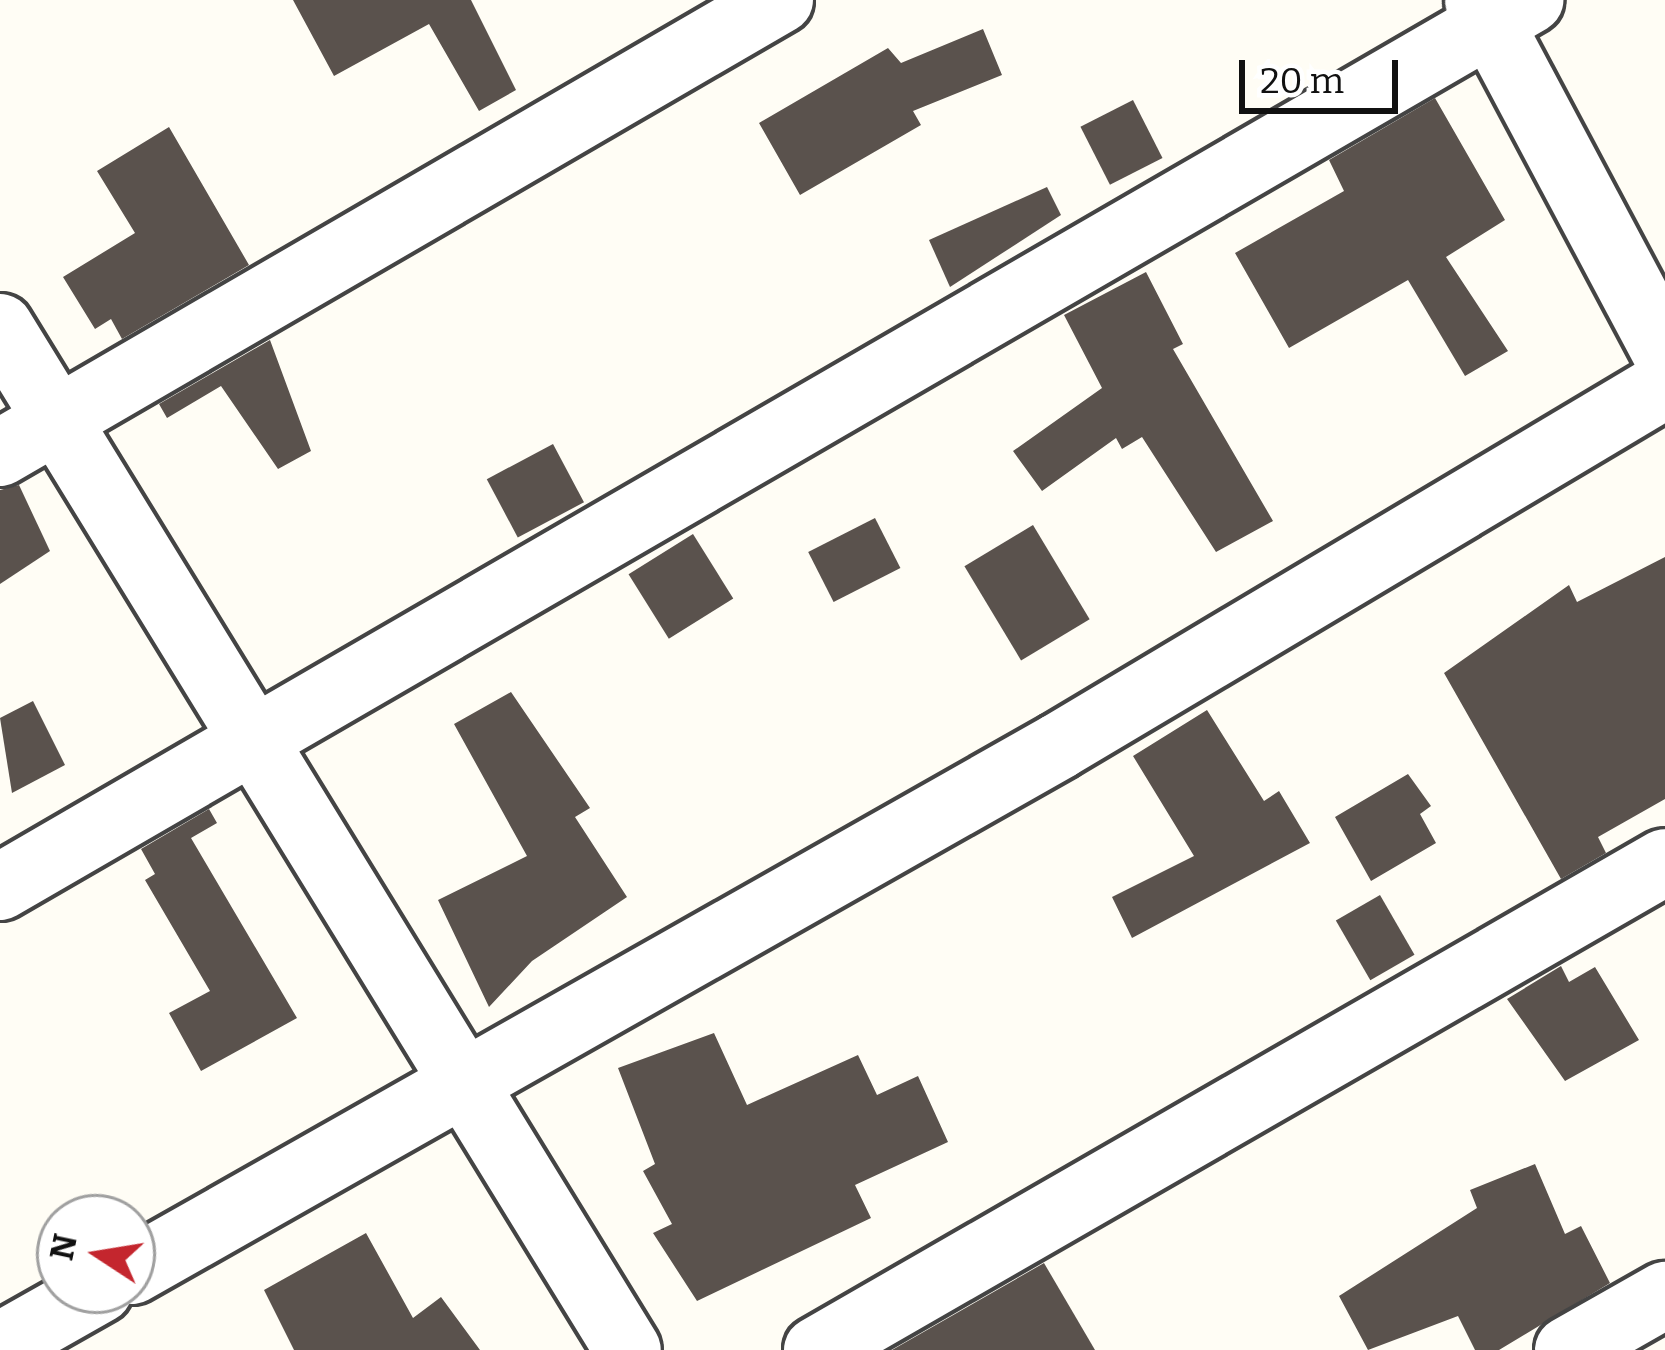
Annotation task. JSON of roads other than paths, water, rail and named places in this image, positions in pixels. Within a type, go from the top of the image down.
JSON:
[{"type":"street","points":[[0,453],[780,0]]},
{"type":"street","points":[[0,886],[1500,7],[1665,351]]},
{"type":"street","points":[[0,328],[459,1086],[628,1350]]},
{"type":"street","points":[[156,1257],[1665,385]]},
{"type":"street","points":[[817,1350],[1665,862]]},
{"type":"street","points":[[1568,1350],[1665,1295]]},
{"type":"street","points":[[0,1346],[57,1314]]}]
